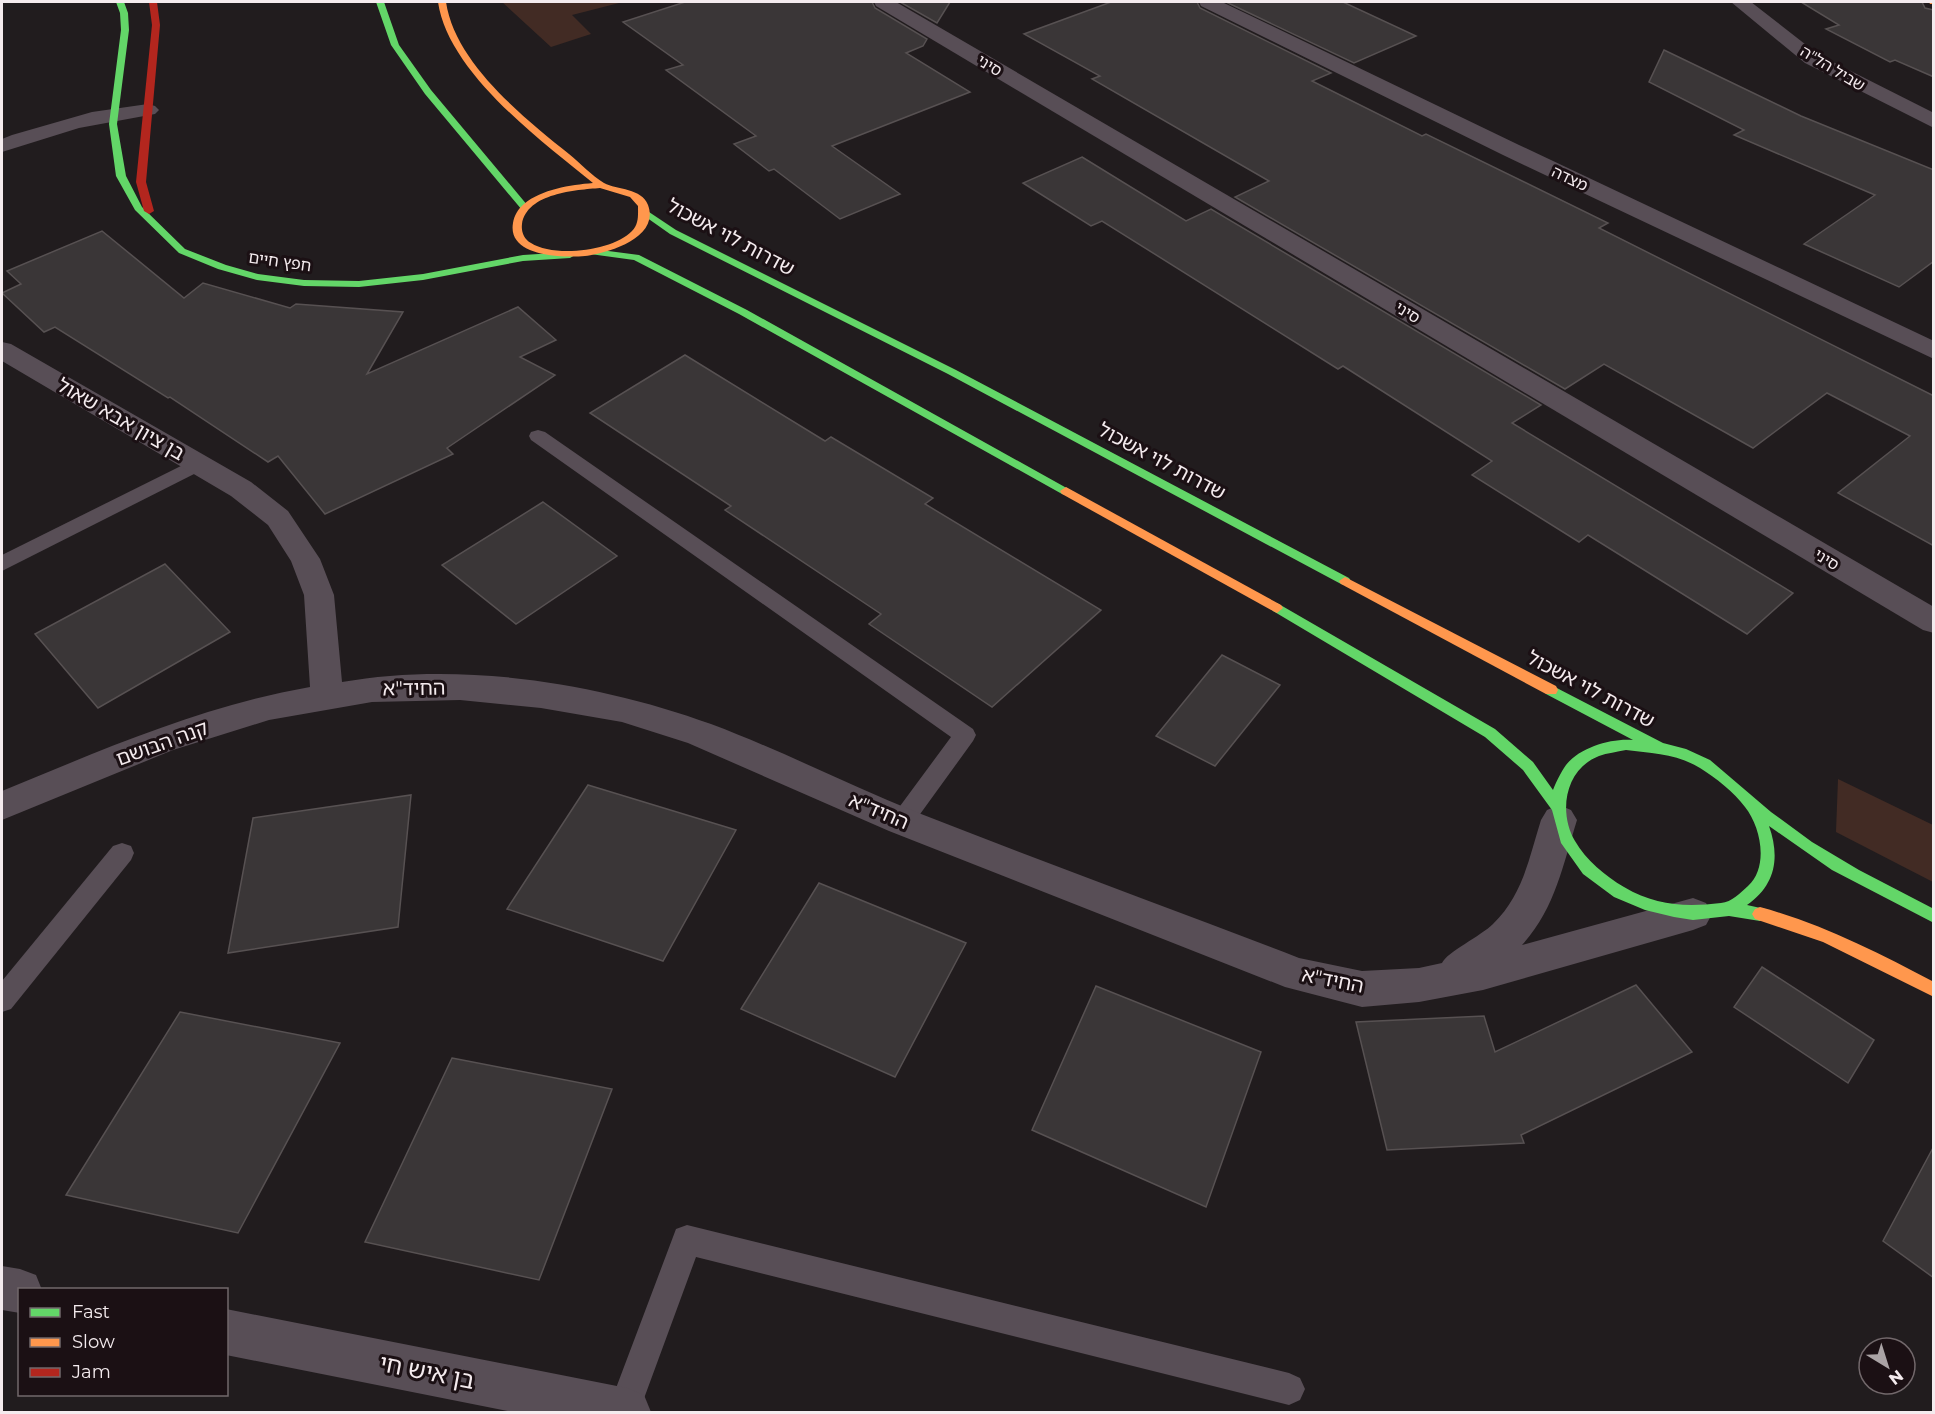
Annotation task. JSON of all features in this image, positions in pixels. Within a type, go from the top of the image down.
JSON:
[{"type":"main road","name":"חפץ חיים","points":[[120,2],[124,13],[125,30],[113,124],[121,176],[138,208],[182,251],[222,267],[257,277],[304,283],[359,284],[404,279],[523,258],[570,255]]},
{"type":"main road","name":"חפץ חיים","points":[[153,2],[156,25],[141,182],[148,209],[163,233]]},
{"type":"main road","points":[[380,2],[395,45],[401,55],[521,214]]},
{"type":"main road","points":[[442,2],[442,12],[450,34],[482,75],[537,131],[602,185]]},
{"type":"main road","points":[[502,238],[521,214],[539,198],[559,190],[602,185]]},
{"type":"main road","name":"שדרות לוי אשכול","points":[[602,185],[633,195],[643,203],[646,213],[673,232],[952,372],[1658,747]]},
{"type":"main road","points":[[521,214],[517,231],[523,241],[550,253],[570,255],[615,246],[631,237],[642,225],[646,213]]},
{"type":"main road","name":"חפץ חיים","points":[[404,279],[448,266],[480,252]]},
{"type":"main road","points":[[593,252],[636,257],[743,312],[1322,633],[1490,733],[1528,766],[1557,813],[1571,847],[1593,873],[1623,894],[1658,908],[1710,911],[1791,923],[1837,939],[1934,990]]},
{"type":"main road","points":[[1557,813],[1557,792],[1566,772],[1581,757],[1603,747],[1620,745],[1658,747],[1701,763],[1726,778],[1751,804],[1806,846],[1844,870],[1934,917]]},
{"type":"main road","points":[[1710,911],[1752,896],[1766,878],[1770,854],[1765,828],[1751,804]]},
{"type":"street","name":"סיני","points":[[883,2],[1934,622]]},
{"type":"street","name":"מצדה","points":[[1208,2],[1511,150],[1934,351]]},
{"type":"street","name":"שביל הל\"ה","points":[[1740,2],[1812,59],[1934,122]]},
{"type":"street","points":[[2,146],[70,123],[114,114],[148,111]]},
{"type":"street","name":"בן ציון אבא שאול","points":[[2,350],[241,489],[278,519],[305,559],[319,595],[327,697]]},
{"type":"street","name":"החיד\"א","points":[[327,697],[372,689],[460,687],[541,695],[622,709],[700,734],[901,821],[1299,975],[1362,989],[1419,985],[1483,973],[1710,911]]},
{"type":"street","name":"קנה הבושם","points":[[2,806],[163,740],[269,707],[327,697]]},
{"type":"street","name":"החיד\"א","points":[[1419,985],[1463,967],[1494,949],[1517,924],[1538,889],[1557,813]]},
{"type":"street","points":[[2,1288],[18,1291]]},
{"type":"street","name":"בן איש חי","points":[[228,1332],[625,1412]]},
{"type":"lane","points":[[538,436],[965,735],[901,821]]},
{"type":"lane","points":[[2,564],[197,464]]},
{"type":"lane","points":[[2,1000],[122,853]]},
{"type":"lane","points":[[625,1412],[687,1240],[1289,1389]]},
{"type":"shaded area","points":[[502,2],[623,2],[572,15],[591,34],[551,47]]},
{"type":"shaded area","points":[[1838,779],[1933,825],[1933,882],[1836,832]]},
{"type":"building","points":[[685,2],[872,2],[875,8],[927,39],[923,46],[906,53],[970,92],[832,146],[900,194],[840,219],[774,169],[769,171],[734,144],[756,136],[666,70],[683,65],[623,22]]},
{"type":"building","points":[[900,2],[950,2],[937,23]]},
{"type":"building","points":[[1111,2],[1197,2],[1200,8],[1331,73],[1312,81],[1422,136],[1426,134],[1608,223],[1599,228],[1934,396],[1934,546],[1838,493],[1910,436],[1827,393],[1753,448],[1604,364],[1565,389],[1235,197],[1269,181],[1092,79],[1100,76],[1024,34]]},
{"type":"building","points":[[1226,2],[1343,2],[1416,36],[1354,63]]},
{"type":"building","points":[[1801,2],[1922,2],[1925,8],[1934,10],[1934,77],[1895,60],[1890,62],[1826,29],[1839,25]]},
{"type":"building","points":[[1664,50],[1801,116],[1934,170],[1934,261],[1899,287],[1804,244],[1875,195],[1734,135],[1744,130],[1649,82]]},
{"type":"building","points":[[1082,157],[1186,221],[1211,209],[1541,405],[1512,423],[1793,593],[1747,634],[1588,535],[1579,542],[1472,475],[1492,461],[1343,366],[1338,369],[1102,221],[1091,226],[1023,183]]},
{"type":"building","points":[[102,231],[184,298],[203,283],[290,308],[296,304],[403,312],[367,374],[518,307],[556,340],[520,357],[555,375],[447,448],[453,454],[325,514],[278,456],[268,462],[170,397],[168,398],[55,327],[44,332],[2,293],[21,284],[7,271]]},
{"type":"building","points":[[685,355],[825,441],[831,437],[933,498],[925,504],[1101,610],[992,707],[869,624],[881,614],[725,510],[731,506],[590,413]]},
{"type":"building","points":[[543,502],[617,556],[516,624],[442,565]]},
{"type":"building","points":[[165,564],[230,632],[98,708],[35,634]]},
{"type":"building","points":[[1222,655],[1280,685],[1215,766],[1156,736]]},
{"type":"building","points":[[588,785],[736,830],[663,961],[507,909]]},
{"type":"building","points":[[411,795],[398,927],[228,953],[253,818]]},
{"type":"building","points":[[819,883],[966,943],[895,1077],[741,1009]]},
{"type":"building","points":[[1762,967],[1874,1040],[1848,1083],[1734,1007]]},
{"type":"building","points":[[1636,985],[1692,1052],[1521,1135],[1524,1143],[1387,1150],[1356,1022],[1484,1016],[1495,1052]]},
{"type":"building","points":[[1096,986],[1261,1052],[1206,1207],[1032,1130]]},
{"type":"building","points":[[180,1012],[340,1043],[238,1233],[66,1195]]},
{"type":"building","points":[[452,1058],[612,1089],[539,1280],[365,1242]]},
{"type":"building","points":[[1934,1146],[1934,1278],[1883,1241]]},
{"type":"traffic: fast","points":[[120,2],[124,13],[125,30],[113,124],[121,176],[138,208],[182,251],[222,267],[257,277],[304,283],[359,284],[423,277],[523,258],[570,255]]},
{"type":"traffic: fast","points":[[380,2],[395,45],[428,92],[525,208]]},
{"type":"traffic: fast","points":[[646,213],[673,232],[952,372],[1345,581]]},
{"type":"traffic: fast","points":[[593,252],[636,257],[743,312],[1066,491]]},
{"type":"traffic: fast","points":[[1277,608],[1490,733],[1528,766],[1556,806]]},
{"type":"traffic: fast","points":[[1551,690],[1658,747]]},
{"type":"traffic: fast","points":[[1760,914],[1729,909],[1701,913],[1664,909],[1619,892],[1588,869],[1568,843],[1559,815],[1560,789],[1572,767],[1594,752],[1626,745],[1667,749],[1682,753],[1705,764],[1766,816],[1822,856],[1853,875],[1934,917]]},
{"type":"traffic: fast","points":[[1728,909],[1745,899],[1757,888],[1768,864],[1766,837],[1752,805]]},
{"type":"traffic: slow","points":[[442,2],[447,25],[458,47],[493,91],[537,132],[601,185]]},
{"type":"traffic: slow","points":[[601,185],[633,195],[643,205],[643,221],[635,234],[622,243],[584,253],[564,254],[533,248],[520,237],[517,231],[519,216],[526,207],[549,194],[601,185]]},
{"type":"traffic: slow","points":[[1066,491],[1277,608]]},
{"type":"traffic: slow","points":[[1345,581],[1551,690]]},
{"type":"traffic: slow","points":[[1760,914],[1828,937],[1934,990]]},
{"type":"traffic: jam","points":[[149,211],[141,182],[156,25],[153,2]]}]
